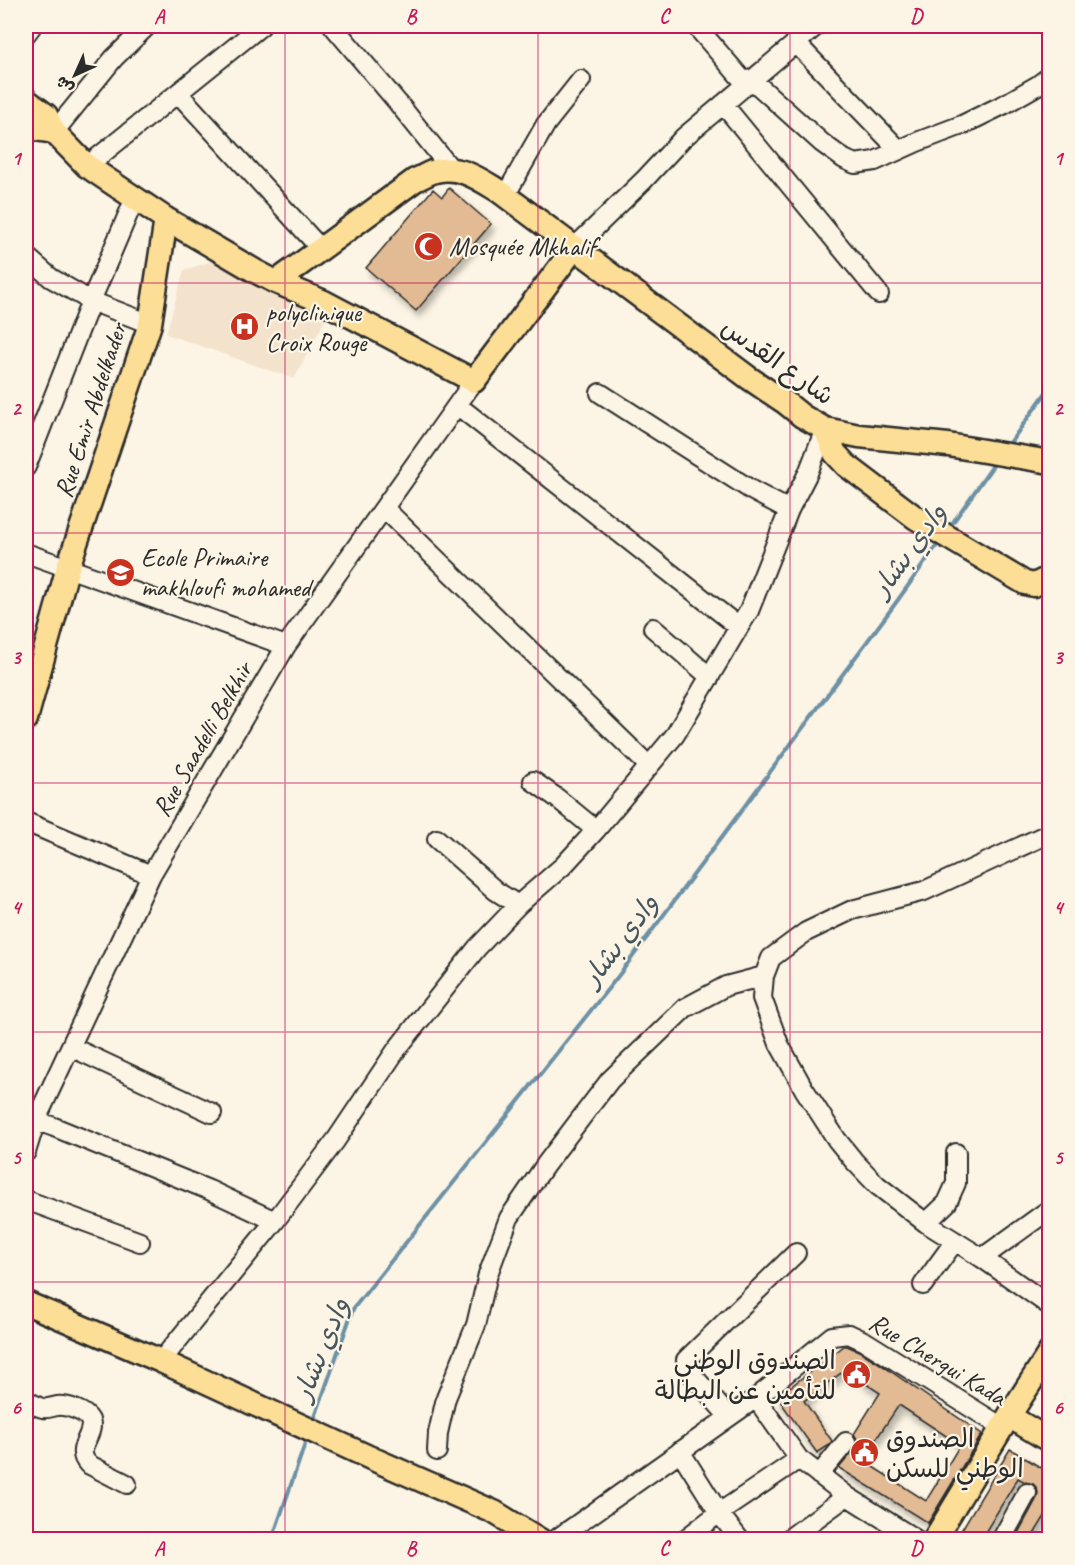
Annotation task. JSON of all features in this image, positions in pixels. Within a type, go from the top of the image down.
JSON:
[{"type":"main road","points":[[26,99],[46,115],[54,132],[87,166],[166,219],[276,282],[324,302],[474,381],[575,247]]},
{"type":"main road","points":[[26,121],[35,129],[54,132]]},
{"type":"main road","points":[[276,282],[415,180],[433,171],[451,169]]},
{"type":"main road","name":"شارع القدس","points":[[451,169],[465,172],[505,196],[749,378],[802,416],[825,429],[948,445],[1050,462]]},
{"type":"main road","name":"Rue Emir Abdelkader","points":[[26,719],[68,567],[150,324],[166,219]]},
{"type":"main road","points":[[825,429],[836,453],[846,465],[916,518],[1025,583],[1034,585],[1050,577]]},
{"type":"main road","points":[[26,1303],[161,1361],[494,1512],[540,1539]]},
{"type":"main road","points":[[934,1539],[1050,1352]]},
{"type":"main road","points":[[1005,1422],[1050,1441]]},
{"type":"street","points":[[26,34],[32,26]]},
{"type":"street","points":[[54,132],[114,58],[147,26]]},
{"type":"street","points":[[87,166],[261,26]]},
{"type":"street","points":[[333,26],[451,169]]},
{"type":"street","points":[[696,26],[749,82],[822,143],[855,164],[875,161],[987,113],[1050,76]]},
{"type":"street","points":[[575,247],[684,138],[816,26]]},
{"type":"street","points":[[795,42],[899,150]]},
{"type":"street","points":[[505,196],[546,124],[581,80]]},
{"type":"street","points":[[178,93],[321,249]]},
{"type":"street","points":[[723,104],[879,294]]},
{"type":"street","points":[[26,467],[91,301],[135,198]]},
{"type":"street","points":[[26,256],[51,278],[91,301],[150,324]]},
{"type":"street","name":"Rue Saadelli Belkhir","points":[[26,1152],[31,1119],[70,1047],[151,875],[286,646],[474,381]]},
{"type":"street","points":[[600,393],[753,491],[789,510]]},
{"type":"street","points":[[457,405],[739,627]]},
{"type":"street","points":[[161,1361],[275,1221],[336,1140],[397,1049],[477,948],[518,905],[563,866],[675,735],[749,611],[789,510],[808,473],[825,429]]},
{"type":"street","points":[[384,508],[649,766]]},
{"type":"street","points":[[26,553],[286,646]]},
{"type":"street","points":[[653,628],[710,676]]},
{"type":"street","points":[[533,781],[596,830]]},
{"type":"street","points":[[26,822],[151,875]]},
{"type":"street","points":[[1050,833],[924,891],[852,910],[806,932],[771,958],[764,976],[762,998],[779,1044],[804,1089],[837,1140],[854,1161],[877,1185],[926,1223],[1050,1305]]},
{"type":"street","points":[[437,839],[496,891],[518,905]]},
{"type":"street","points":[[437,1451],[438,1433],[446,1398],[476,1325],[488,1274],[509,1218],[546,1164],[610,1080],[685,1008],[726,986],[764,976]]},
{"type":"street","points":[[70,1047],[212,1113]]},
{"type":"street","points":[[31,1119],[209,1190],[275,1221]]},
{"type":"street","points":[[926,1223],[947,1203],[956,1183],[956,1153]]},
{"type":"street","points":[[26,1200],[140,1242]]},
{"type":"street","points":[[982,1258],[1050,1209]]},
{"type":"street","points":[[923,1285],[955,1241]]},
{"type":"street","points":[[729,1417],[688,1370],[686,1360],[796,1254]]},
{"type":"street","name":"Rue Chergui Kada","points":[[555,1539],[756,1398],[832,1336],[849,1334],[866,1342],[1005,1422]]},
{"type":"street","points":[[756,1398],[799,1459],[847,1496],[917,1539]]},
{"type":"street","points":[[26,1400],[44,1409],[59,1406],[81,1412],[89,1418],[91,1425],[82,1451],[84,1460],[127,1484]]},
{"type":"street","points":[[819,1475],[846,1442]]},
{"type":"street","points":[[680,1451],[719,1513],[740,1539]]},
{"type":"street","points":[[684,1539],[799,1459]]},
{"type":"street","points":[[1000,1539],[1027,1493]]},
{"type":"street","points":[[787,1539],[847,1496]]},
{"type":"shaded area","name":"polyclinique Croix Rouge","points":[[212,261],[325,320],[294,379],[166,334],[184,270]]},
{"type":"building","name":"Mosquée Mkhalif","points":[[449,188],[491,224],[416,311],[366,268],[433,189],[442,197]]},
{"type":"building","points":[[847,1346],[877,1362],[982,1434],[928,1523],[839,1468],[855,1449],[857,1439],[854,1434],[880,1393],[845,1370],[804,1401],[832,1441],[817,1453],[777,1397]],"holes":[[[899,1405],[960,1445],[926,1501],[862,1460]]]},
{"type":"building","points":[[1010,1449],[1050,1473],[1050,1508],[1031,1539],[1016,1537],[1038,1493],[1033,1484],[1018,1478],[981,1539],[956,1539]]},
{"type":"waterway","name":"وادي بشار","points":[[1007,447],[1050,387]]},
{"type":"waterway","name":"وادي بشار","points":[[949,528],[997,460]]},
{"type":"waterway","name":"وادي بشار","points":[[313,1423],[353,1309],[619,975],[940,541]]},
{"type":"waterway","name":"وادي بشار","points":[[272,1540],[307,1438]]},
{"type":"place","name":"Mosquée Mkhalif","points":[[428,246]]},
{"type":"place","name":"polyclinique Croix Rouge","points":[[245,327]]},
{"type":"place","name":"Ecole Primaire makhloufi mohamed","points":[[120,572]]},
{"type":"place","name":"الصندوق الوطني للتأمين عن البطالة","points":[[857,1375]]},
{"type":"place","name":"الصندوق الوطني للسكن","points":[[865,1453]]}]
